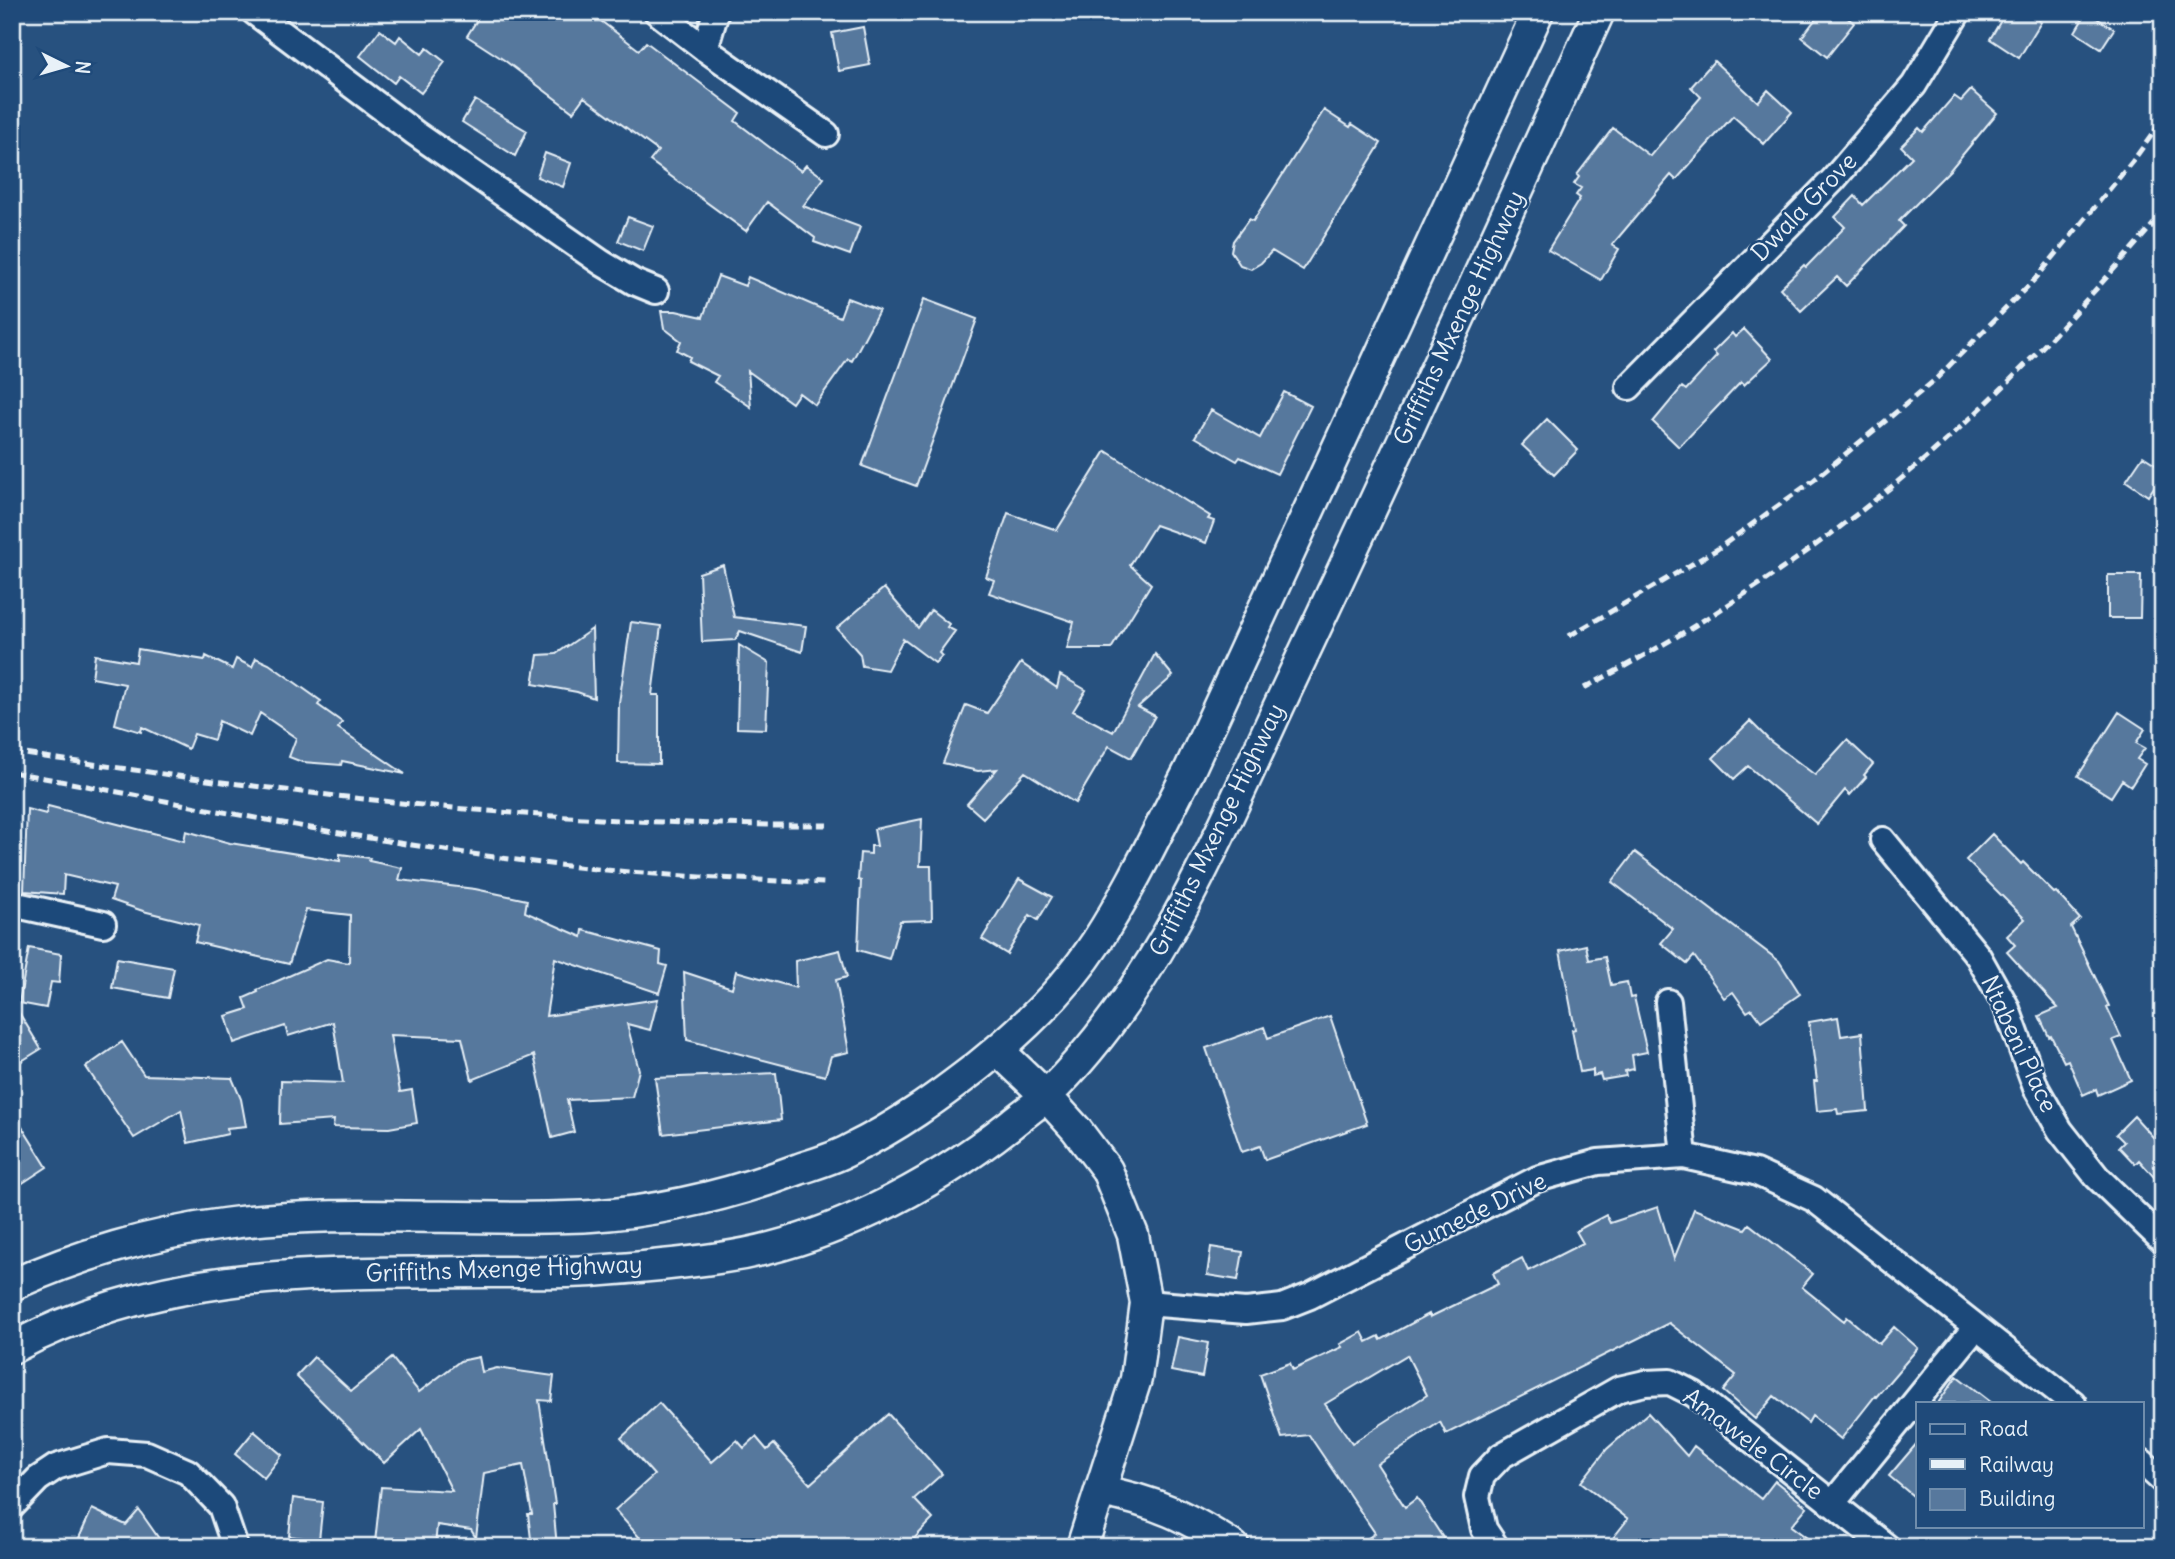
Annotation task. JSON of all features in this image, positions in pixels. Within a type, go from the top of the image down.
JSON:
[{"type":"street","points":[[254,12],[415,133],[602,263],[634,282],[656,291]]},
{"type":"street","points":[[657,12],[826,134]]},
{"type":"street","points":[[705,49],[716,12]]},
{"type":"street","points":[[1517,12],[1518,57]]},
{"type":"street","name":"Griffiths Mxenge Highway","points":[[12,1285],[44,1270],[140,1241],[224,1224],[327,1217],[592,1216],[690,1203],[761,1183],[850,1150],[925,1107],[998,1050],[1049,1003],[1096,942],[1137,872],[1189,771],[1538,12]]},
{"type":"street","name":"Griffiths Mxenge Highway","points":[[12,1348],[46,1330],[120,1304],[203,1284],[312,1273],[589,1271],[724,1258],[794,1241],[875,1209],[969,1157],[1046,1096],[1101,1033],[1155,958],[1191,892],[1363,528],[1599,12]]},
{"type":"street","name":"Dwala Grove","points":[[1629,387],[1833,180],[1914,85],[1958,12]]},
{"type":"street","name":"Ntabeni Place","points":[[1883,840],[1978,956],[2006,1006],[2036,1088],[2060,1130],[2097,1177],[2163,1241]]},
{"type":"street","points":[[12,904],[103,924]]},
{"type":"street","points":[[1668,1002],[1684,1156]]},
{"type":"street","points":[[998,1050],[1076,1129],[1107,1170],[1133,1235],[1146,1303],[1136,1379],[1082,1547]]},
{"type":"street","name":"Gumede Drive","points":[[1146,1303],[1246,1311],[1282,1307],[1310,1296],[1537,1179],[1598,1162],[1684,1156],[1755,1172],[1814,1199],[2072,1402]]},
{"type":"street","name":"Amawele Circle","points":[[1832,1504],[1976,1327]]},
{"type":"street","name":"Amawele Circle","points":[[1496,1547],[1484,1529],[1477,1497],[1482,1476],[1501,1456],[1619,1389],[1645,1383],[1670,1382],[1694,1394],[1887,1547]]},
{"type":"street","points":[[12,1506],[38,1479],[56,1467],[108,1451],[147,1454],[188,1472],[221,1506],[235,1547]]},
{"type":"street","points":[[2144,1464],[2163,1481]]},
{"type":"street","points":[[1100,1491],[1146,1500],[1171,1510],[1197,1522],[1234,1547]]},
{"type":"building","points":[[482,12],[589,12],[639,50],[646,42],[740,113],[735,121],[801,171],[806,165],[824,178],[803,206],[860,227],[850,255],[814,242],[815,238],[767,202],[746,231],[650,161],[658,151],[584,97],[573,112],[467,36]]},
{"type":"building","points":[[1821,12],[1840,12],[1854,23],[1827,57],[1802,37]]},
{"type":"building","points":[[2006,12],[2026,12],[2041,22],[2019,58],[1990,39]]},
{"type":"building","points":[[2087,12],[2114,29],[2101,49],[2075,32]]},
{"type":"building","points":[[863,27],[870,65],[839,71],[832,33]]},
{"type":"building","points":[[380,30],[396,42],[400,36],[422,54],[427,48],[445,62],[421,93],[399,76],[394,83],[360,56]]},
{"type":"building","points":[[1714,61],[1758,102],[1768,90],[1792,112],[1764,144],[1733,116],[1676,180],[1671,175],[1612,245],[1619,249],[1601,280],[1548,250],[1580,198],[1576,195],[1581,188],[1574,184],[1579,177],[1577,175],[1613,128],[1650,156],[1701,97],[1691,87]]},
{"type":"building","points":[[1971,90],[1997,113],[1950,170],[1899,221],[1904,226],[1846,286],[1837,277],[1801,311],[1780,288],[1804,265],[1806,267],[1845,227],[1835,217],[1855,196],[1863,205],[1912,157],[1901,146],[1919,128],[1923,132],[1954,96],[1961,101]]},
{"type":"building","points":[[475,100],[527,131],[515,156],[462,122]]},
{"type":"building","points":[[1324,110],[1381,143],[1303,270],[1272,251],[1251,269],[1240,265],[1231,251],[1233,241],[1249,219],[1253,221]]},
{"type":"building","points":[[545,153],[571,163],[563,187],[537,177]]},
{"type":"building","points":[[628,217],[653,226],[643,251],[618,241]]},
{"type":"building","points":[[718,276],[745,286],[748,277],[840,317],[847,298],[879,310],[852,361],[848,359],[815,405],[799,393],[792,403],[748,371],[751,407],[714,382],[718,376],[688,361],[690,357],[677,350],[681,341],[664,328],[661,311],[676,311],[703,317]]},
{"type":"building","points":[[924,299],[977,319],[916,486],[862,466]]},
{"type":"building","points":[[1744,329],[1772,359],[1744,385],[1741,382],[1679,447],[1653,422],[1682,387],[1686,390],[1717,356],[1713,352],[1732,333],[1735,337]]},
{"type":"building","points":[[1284,392],[1311,406],[1277,474],[1240,457],[1237,461],[1195,437],[1211,410],[1260,438]]},
{"type":"building","points":[[1547,419],[1578,450],[1554,475],[1522,445]]},
{"type":"building","points":[[1106,451],[1214,521],[1206,543],[1155,525],[1130,565],[1151,584],[1111,649],[1067,649],[1074,622],[989,593],[994,580],[986,577],[1008,513],[1057,530]]},
{"type":"building","points":[[2143,456],[2163,469],[2163,474],[2148,496],[2126,481]]},
{"type":"building","points":[[723,565],[734,617],[806,626],[802,652],[740,631],[735,640],[702,642],[699,573]]},
{"type":"building","points":[[2108,575],[2141,575],[2140,618],[2108,618]]},
{"type":"building","points":[[884,588],[918,628],[931,610],[949,624],[947,627],[955,631],[939,653],[942,656],[935,663],[903,639],[887,670],[862,666],[860,654],[837,628]]},
{"type":"building","points":[[631,622],[661,626],[652,695],[659,695],[659,764],[618,763],[619,703]]},
{"type":"building","points":[[592,629],[594,698],[533,684],[538,655],[556,654]]},
{"type":"building","points":[[739,645],[769,663],[766,729],[737,728]]},
{"type":"building","points":[[138,649],[205,660],[206,656],[232,669],[236,659],[252,667],[256,658],[269,664],[321,701],[318,705],[342,722],[338,728],[405,774],[342,761],[341,765],[302,762],[289,757],[296,738],[260,713],[250,736],[219,721],[214,740],[194,734],[188,749],[142,727],[141,732],[115,724],[125,684],[92,678],[95,655],[136,662]]},
{"type":"building","points":[[1155,654],[1173,676],[1138,707],[1155,716],[1131,758],[1109,746],[1075,803],[1025,772],[983,818],[967,804],[997,769],[978,771],[943,763],[966,705],[987,713],[1021,663],[1057,688],[1060,675],[1086,690],[1073,711],[1113,732]]},
{"type":"building","points":[[2119,712],[2145,729],[2136,743],[2145,748],[2137,759],[2145,764],[2131,786],[2122,780],[2111,797],[2078,776]]},
{"type":"building","points":[[1750,721],[1770,741],[1815,775],[1847,740],[1873,764],[1864,775],[1866,777],[1850,795],[1845,790],[1817,824],[1748,766],[1734,779],[1713,758]]},
{"type":"building","points":[[48,806],[184,841],[186,831],[230,843],[340,861],[340,854],[370,858],[369,861],[402,868],[399,880],[475,889],[527,900],[525,912],[582,937],[583,930],[661,951],[660,964],[667,966],[659,993],[555,958],[546,1016],[658,999],[650,1030],[627,1024],[639,1070],[632,1097],[567,1100],[574,1132],[552,1138],[534,1055],[472,1080],[462,1038],[390,1035],[400,1092],[412,1090],[417,1123],[389,1128],[333,1127],[334,1120],[280,1124],[281,1081],[343,1083],[333,1022],[288,1036],[285,1026],[234,1043],[226,1016],[248,1009],[244,998],[258,992],[257,990],[327,959],[349,963],[350,915],[306,910],[289,964],[195,942],[199,925],[111,900],[115,887],[64,875],[63,894],[24,891],[27,809],[46,814]]},
{"type":"building","points":[[922,819],[920,866],[931,866],[932,920],[900,921],[889,959],[858,950],[860,853],[871,854],[871,846],[877,846],[874,829]]},
{"type":"building","points":[[1992,834],[2021,864],[2023,862],[2056,892],[2080,919],[2071,927],[2109,1006],[2107,1007],[2121,1037],[2113,1040],[2131,1080],[2098,1095],[2096,1089],[2083,1095],[2068,1060],[2064,1062],[2051,1036],[2049,1037],[2039,1016],[2058,1008],[2007,952],[2015,945],[2007,936],[2025,919],[1966,860]]},
{"type":"building","points":[[1635,852],[1779,961],[1800,994],[1761,1021],[1752,1009],[1747,1012],[1733,992],[1724,998],[1694,956],[1687,964],[1661,943],[1673,929],[1612,882]]},
{"type":"building","points":[[1019,879],[1052,897],[1038,920],[1030,915],[1007,954],[982,939]]},
{"type":"building","points":[[1586,945],[1589,960],[1605,957],[1611,985],[1627,982],[1630,998],[1634,997],[1647,1052],[1632,1055],[1634,1069],[1625,1071],[1626,1076],[1602,1080],[1600,1074],[1593,1076],[1593,1070],[1580,1072],[1560,951]]},
{"type":"building","points":[[29,948],[61,954],[59,983],[51,982],[46,1008],[19,1003]]},
{"type":"building","points":[[840,950],[847,977],[836,980],[849,1052],[831,1056],[825,1076],[687,1040],[684,972],[732,988],[736,971],[796,988],[795,961]]},
{"type":"building","points":[[117,958],[174,968],[168,998],[112,988]]},
{"type":"building","points":[[12,1001],[41,1049],[12,1067]]},
{"type":"building","points":[[1330,1016],[1367,1124],[1265,1160],[1260,1146],[1242,1152],[1206,1048],[1264,1027],[1268,1038]]},
{"type":"building","points":[[1838,1017],[1841,1036],[1862,1033],[1868,1111],[1838,1114],[1837,1109],[1817,1111],[1814,1081],[1817,1081],[1809,1022]]},
{"type":"building","points":[[122,1042],[144,1075],[232,1078],[241,1099],[246,1126],[227,1128],[228,1134],[188,1143],[181,1110],[134,1138],[86,1067]]},
{"type":"building","points":[[776,1073],[781,1120],[663,1134],[655,1078]]},
{"type":"building","points":[[12,1111],[47,1167],[12,1190]]},
{"type":"building","points":[[2134,1116],[2163,1148],[2163,1187],[2139,1160],[2135,1164],[2119,1147],[2124,1142],[2116,1134]]},
{"type":"building","points":[[1658,1207],[1674,1259],[1694,1209],[1745,1229],[1749,1224],[1813,1274],[1802,1287],[1844,1321],[1847,1317],[1879,1344],[1894,1327],[1918,1348],[1841,1439],[1812,1416],[1808,1423],[1774,1396],[1755,1419],[1723,1391],[1736,1375],[1669,1323],[1446,1434],[1440,1422],[1377,1464],[1405,1507],[1417,1498],[1449,1547],[1356,1547],[1375,1533],[1309,1435],[1282,1438],[1260,1374],[1290,1363],[1293,1370],[1342,1347],[1340,1344],[1362,1332],[1367,1342],[1379,1336],[1381,1340],[1429,1314],[1430,1317],[1498,1284],[1493,1273],[1522,1258],[1528,1271],[1583,1243],[1576,1231],[1606,1215],[1610,1223]],"holes":[[[1407,1355],[1427,1395],[1352,1443],[1325,1404]]]},
{"type":"building","points":[[1211,1247],[1243,1252],[1238,1280],[1207,1275]]},
{"type":"building","points":[[1178,1337],[1208,1343],[1202,1377],[1171,1371]]},
{"type":"building","points":[[314,1357],[351,1391],[392,1358],[419,1392],[460,1361],[479,1357],[482,1372],[497,1368],[554,1376],[551,1401],[539,1400],[555,1504],[557,1547],[532,1547],[528,1514],[532,1514],[523,1465],[484,1473],[476,1538],[471,1530],[437,1525],[435,1547],[375,1542],[381,1487],[452,1491],[421,1429],[384,1463],[296,1376]]},
{"type":"building","points":[[1957,1376],[1991,1402],[1939,1402]]},
{"type":"building","points":[[659,1403],[712,1462],[737,1440],[744,1448],[756,1437],[767,1450],[774,1444],[810,1484],[888,1414],[942,1474],[914,1499],[933,1519],[906,1547],[648,1547],[615,1510],[654,1475],[621,1438]]},
{"type":"building","points":[[1648,1413],[1687,1456],[1694,1446],[1761,1499],[1775,1481],[1807,1507],[1791,1526],[1819,1547],[1606,1547],[1628,1519],[1581,1482],[1607,1449]]},
{"type":"building","points":[[254,1431],[282,1455],[264,1478],[235,1454]]},
{"type":"building","points":[[1916,1444],[1916,1498],[1889,1476]]},
{"type":"building","points":[[293,1498],[323,1502],[319,1540],[289,1536]]},
{"type":"building","points":[[92,1509],[126,1525],[139,1510],[160,1540],[174,1547],[98,1547],[79,1538]]},
{"type":"railway","points":[[1569,636],[1716,550],[1814,480],[1935,380],[2037,277],[2132,162],[2163,120]]},
{"type":"railway","points":[[1584,688],[1696,625],[1750,590],[1855,516],[1905,475],[2022,368],[2084,303],[2163,213]]},
{"type":"railway","points":[[12,752],[215,781],[418,805],[622,820],[827,825]]},
{"type":"railway","points":[[12,772],[280,822],[482,855],[618,871],[824,883]]}]
